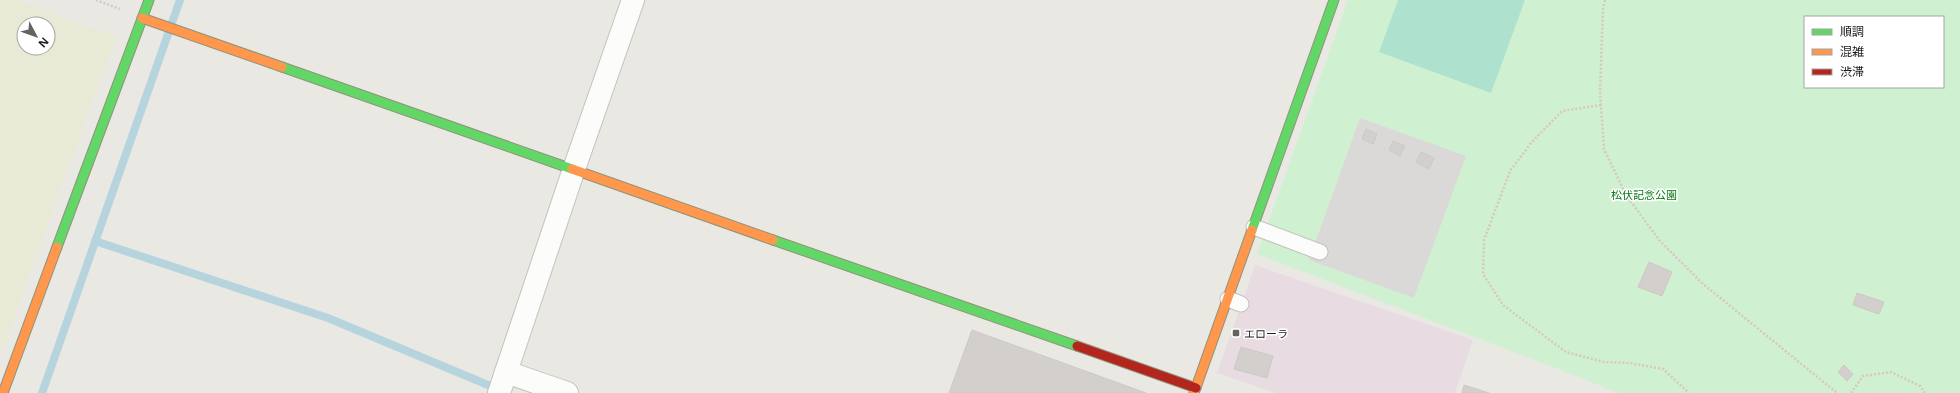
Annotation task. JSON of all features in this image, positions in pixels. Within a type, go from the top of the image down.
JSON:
[{"type":"street","points":[[3,393],[149,0]]},
{"type":"street","points":[[499,393],[574,169],[633,0]]},
{"type":"street","points":[[142,18],[574,169],[1195,391],[1235,301],[1254,227],[1334,0]]},
{"type":"street","points":[[506,372],[567,393]]},
{"type":"lane","points":[[1254,227],[1320,252]]},
{"type":"path","points":[[1605,0],[1603,10],[1601,105],[1604,149],[1626,195],[1660,241],[1702,283],[1837,393]]},
{"type":"path","points":[[1601,105],[1562,111],[1532,143],[1510,171],[1484,240],[1483,274],[1503,304],[1566,352],[1604,362],[1629,363],[1663,369],[1689,393]]},
{"type":"path","points":[[1851,393],[1863,376],[1891,372],[1920,386],[1925,393]]},
{"type":"shaded area","points":[[1360,118],[1466,156],[1414,298],[1309,260]]},
{"type":"shaded area","points":[[1255,265],[1473,340],[1455,393],[1276,393],[1217,373]]},
{"type":"green space","points":[[0,0],[17,0],[116,37],[0,355]]},
{"type":"green space","name":"松伏記念公園","points":[[1348,0],[1960,0],[1960,393],[1618,393],[1257,254]]},
{"type":"green space","points":[[1398,0],[1525,0],[1491,93],[1379,52]]},
{"type":"building","points":[[1366,129],[1377,134],[1373,144],[1362,139]]},
{"type":"building","points":[[1393,141],[1405,146],[1400,156],[1389,150]]},
{"type":"building","points":[[1421,152],[1434,158],[1429,169],[1416,162]]},
{"type":"building","points":[[1649,262],[1672,272],[1662,296],[1638,287]]},
{"type":"building","points":[[1857,293],[1884,302],[1879,314],[1853,305]]},
{"type":"building","points":[[972,330],[1146,393],[949,393]]},
{"type":"building","points":[[1241,347],[1273,356],[1267,378],[1234,369]]},
{"type":"building","points":[[1844,365],[1853,374],[1847,381],[1838,372]]},
{"type":"building","points":[[1464,385],[1489,393],[1462,393]]},
{"type":"waterway","points":[[42,393],[180,0]]},
{"type":"waterway","points":[[95,241],[328,318],[500,390]]},
{"type":"traffic: fast","points":[[57,247],[149,0]]},
{"type":"traffic: fast","points":[[1252,230],[1334,0]]},
{"type":"traffic: fast","points":[[282,67],[572,169]]},
{"type":"traffic: fast","points":[[773,240],[1077,346]]},
{"type":"traffic: slow","points":[[142,18],[282,67]]},
{"type":"traffic: slow","points":[[572,169],[773,240]]},
{"type":"traffic: slow","points":[[1194,393],[1252,230]]},
{"type":"traffic: slow","points":[[3,393],[57,247]]},
{"type":"traffic: jam","points":[[1077,346],[1196,388]]},
{"type":"place","name":"エローラ","points":[[1236,333]]}]
